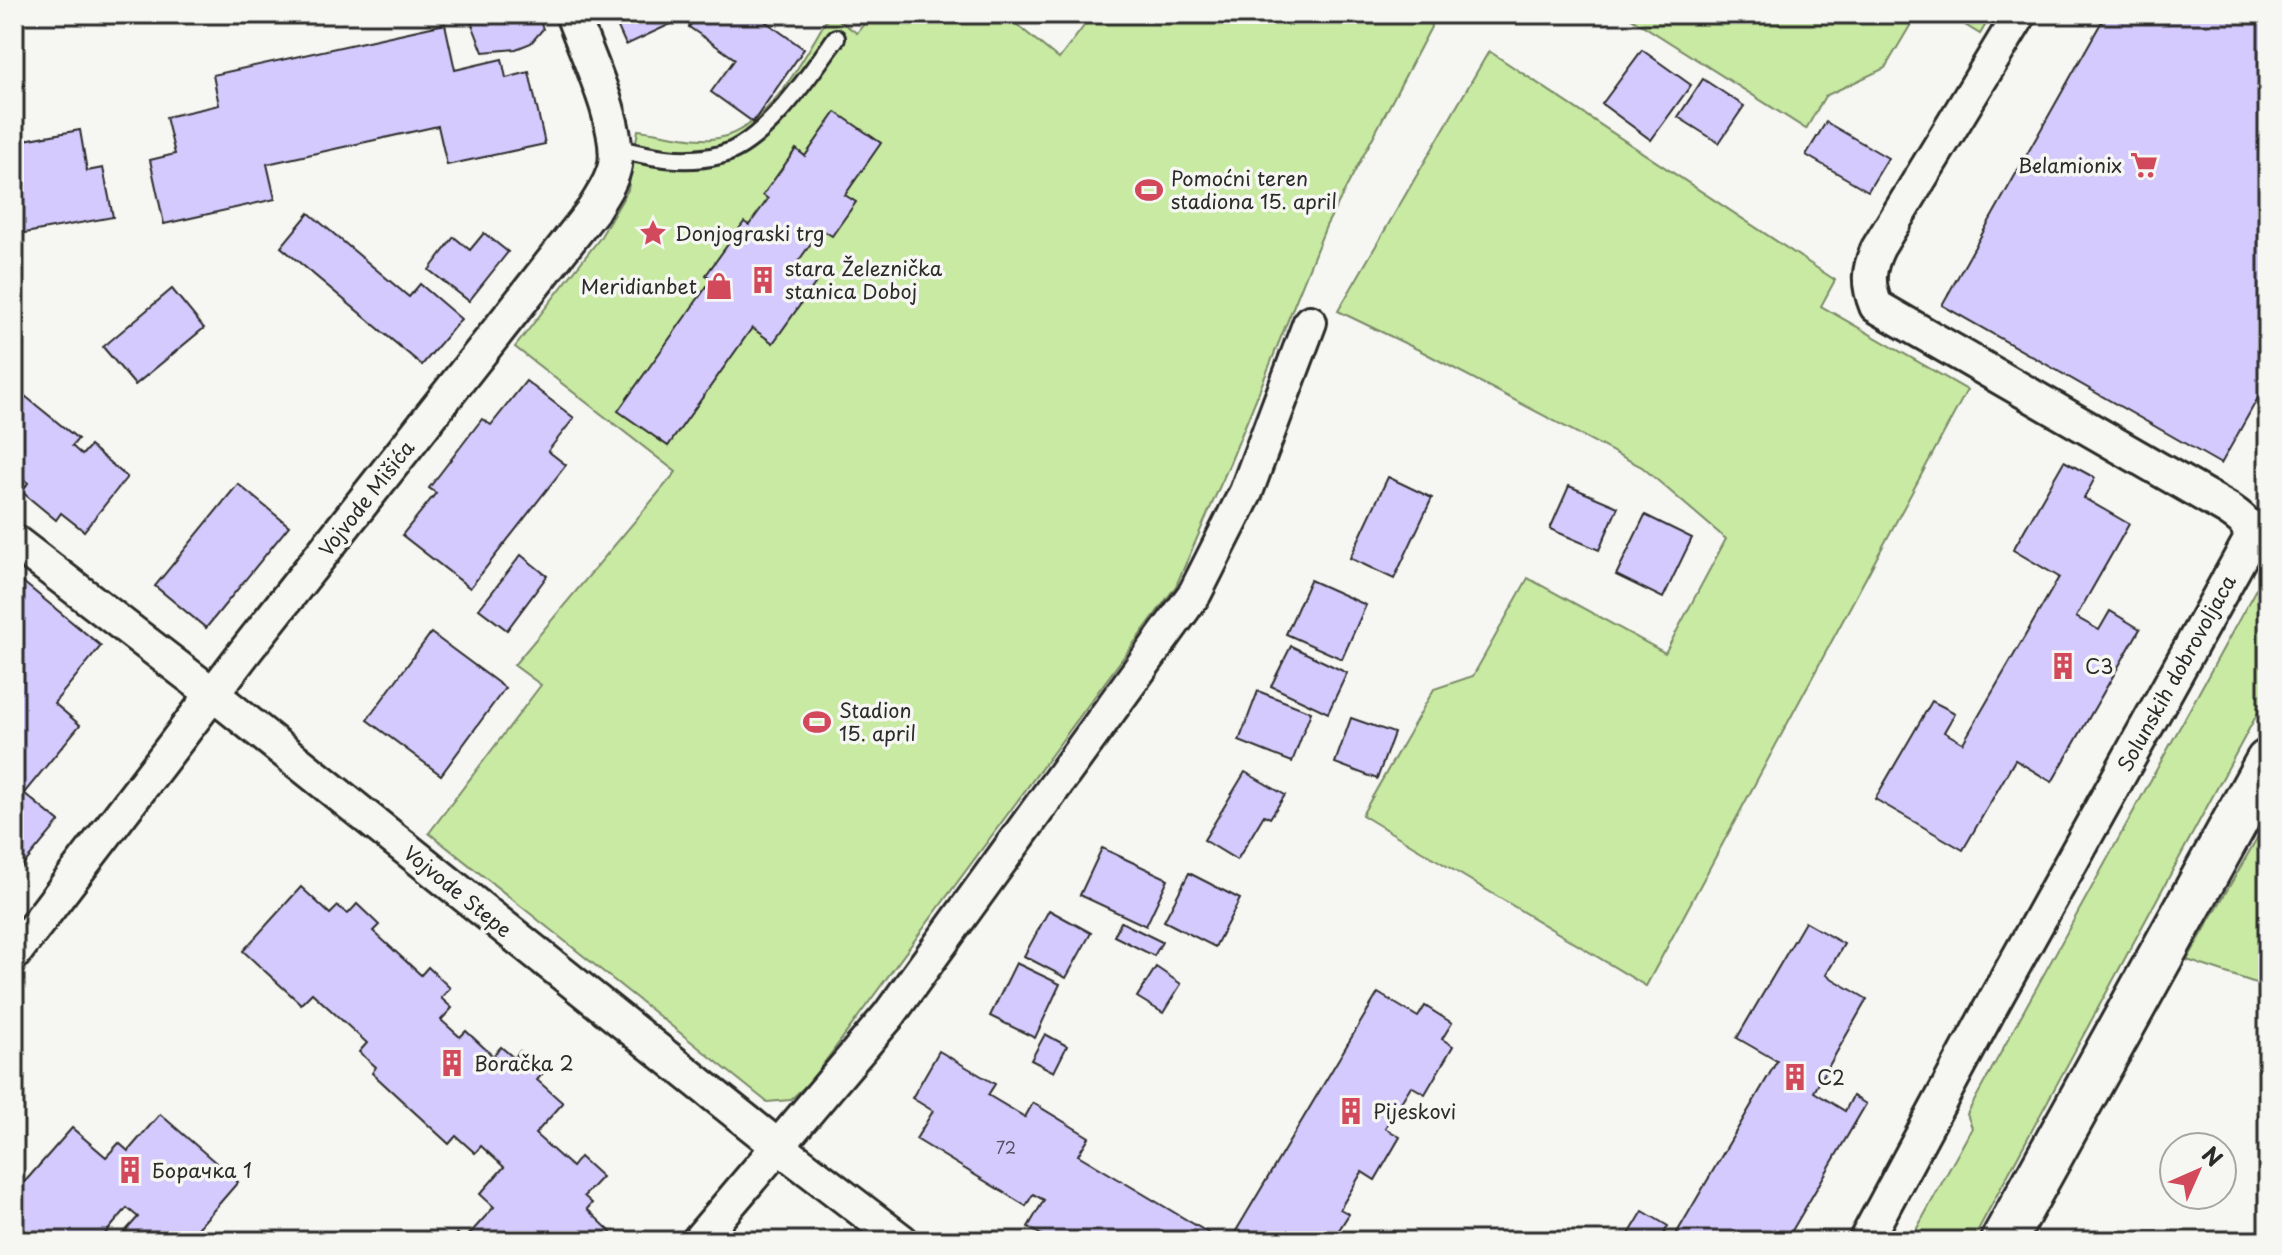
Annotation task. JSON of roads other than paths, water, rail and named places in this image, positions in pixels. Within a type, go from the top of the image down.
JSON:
[{"type":"main road","points":[[2003,1241],[2268,762]]},
{"type":"street","name":"Vojvode Mišića","points":[[14,954],[256,637],[593,210],[609,184],[616,148],[609,116],[572,14]]},
{"type":"street","name":"Solunskih dobrovoljaca","points":[[1865,1241],[2249,542],[2251,532],[2246,521],[2228,509],[1876,306],[1868,280],[1878,248],[2020,14]]},
{"type":"street","points":[[698,1241],[889,1015],[1195,593],[1246,492],[1310,322]]},
{"type":"street","name":"Vojvode Stepe","points":[[14,541],[214,695],[779,1147],[902,1241]]},
{"type":"lane","points":[[616,148],[656,158],[694,159],[723,155],[750,139],[798,91],[836,38]]},
{"type":"place","name":"Belamionix","points":[[2144,165]]},
{"type":"place","name":"Pomoćni teren stadiona 15. april","points":[[1149,190]]},
{"type":"place","name":"Donjograski trg","points":[[653,233]]},
{"type":"place","name":"stara Železnička stanica Doboj","points":[[763,280]]},
{"type":"place","name":"Meridianbet","points":[[719,286]]},
{"type":"place","name":"C3","points":[[2063,666]]},
{"type":"place","name":"Stadion 15. april","points":[[817,722]]},
{"type":"place","name":"Boračka 2","points":[[452,1063]]},
{"type":"place","name":"C2","points":[[1795,1077]]},
{"type":"place","name":"Pijeskovi","points":[[1351,1111]]},
{"type":"place","name":"Борачка 1","points":[[130,1170]]}]
